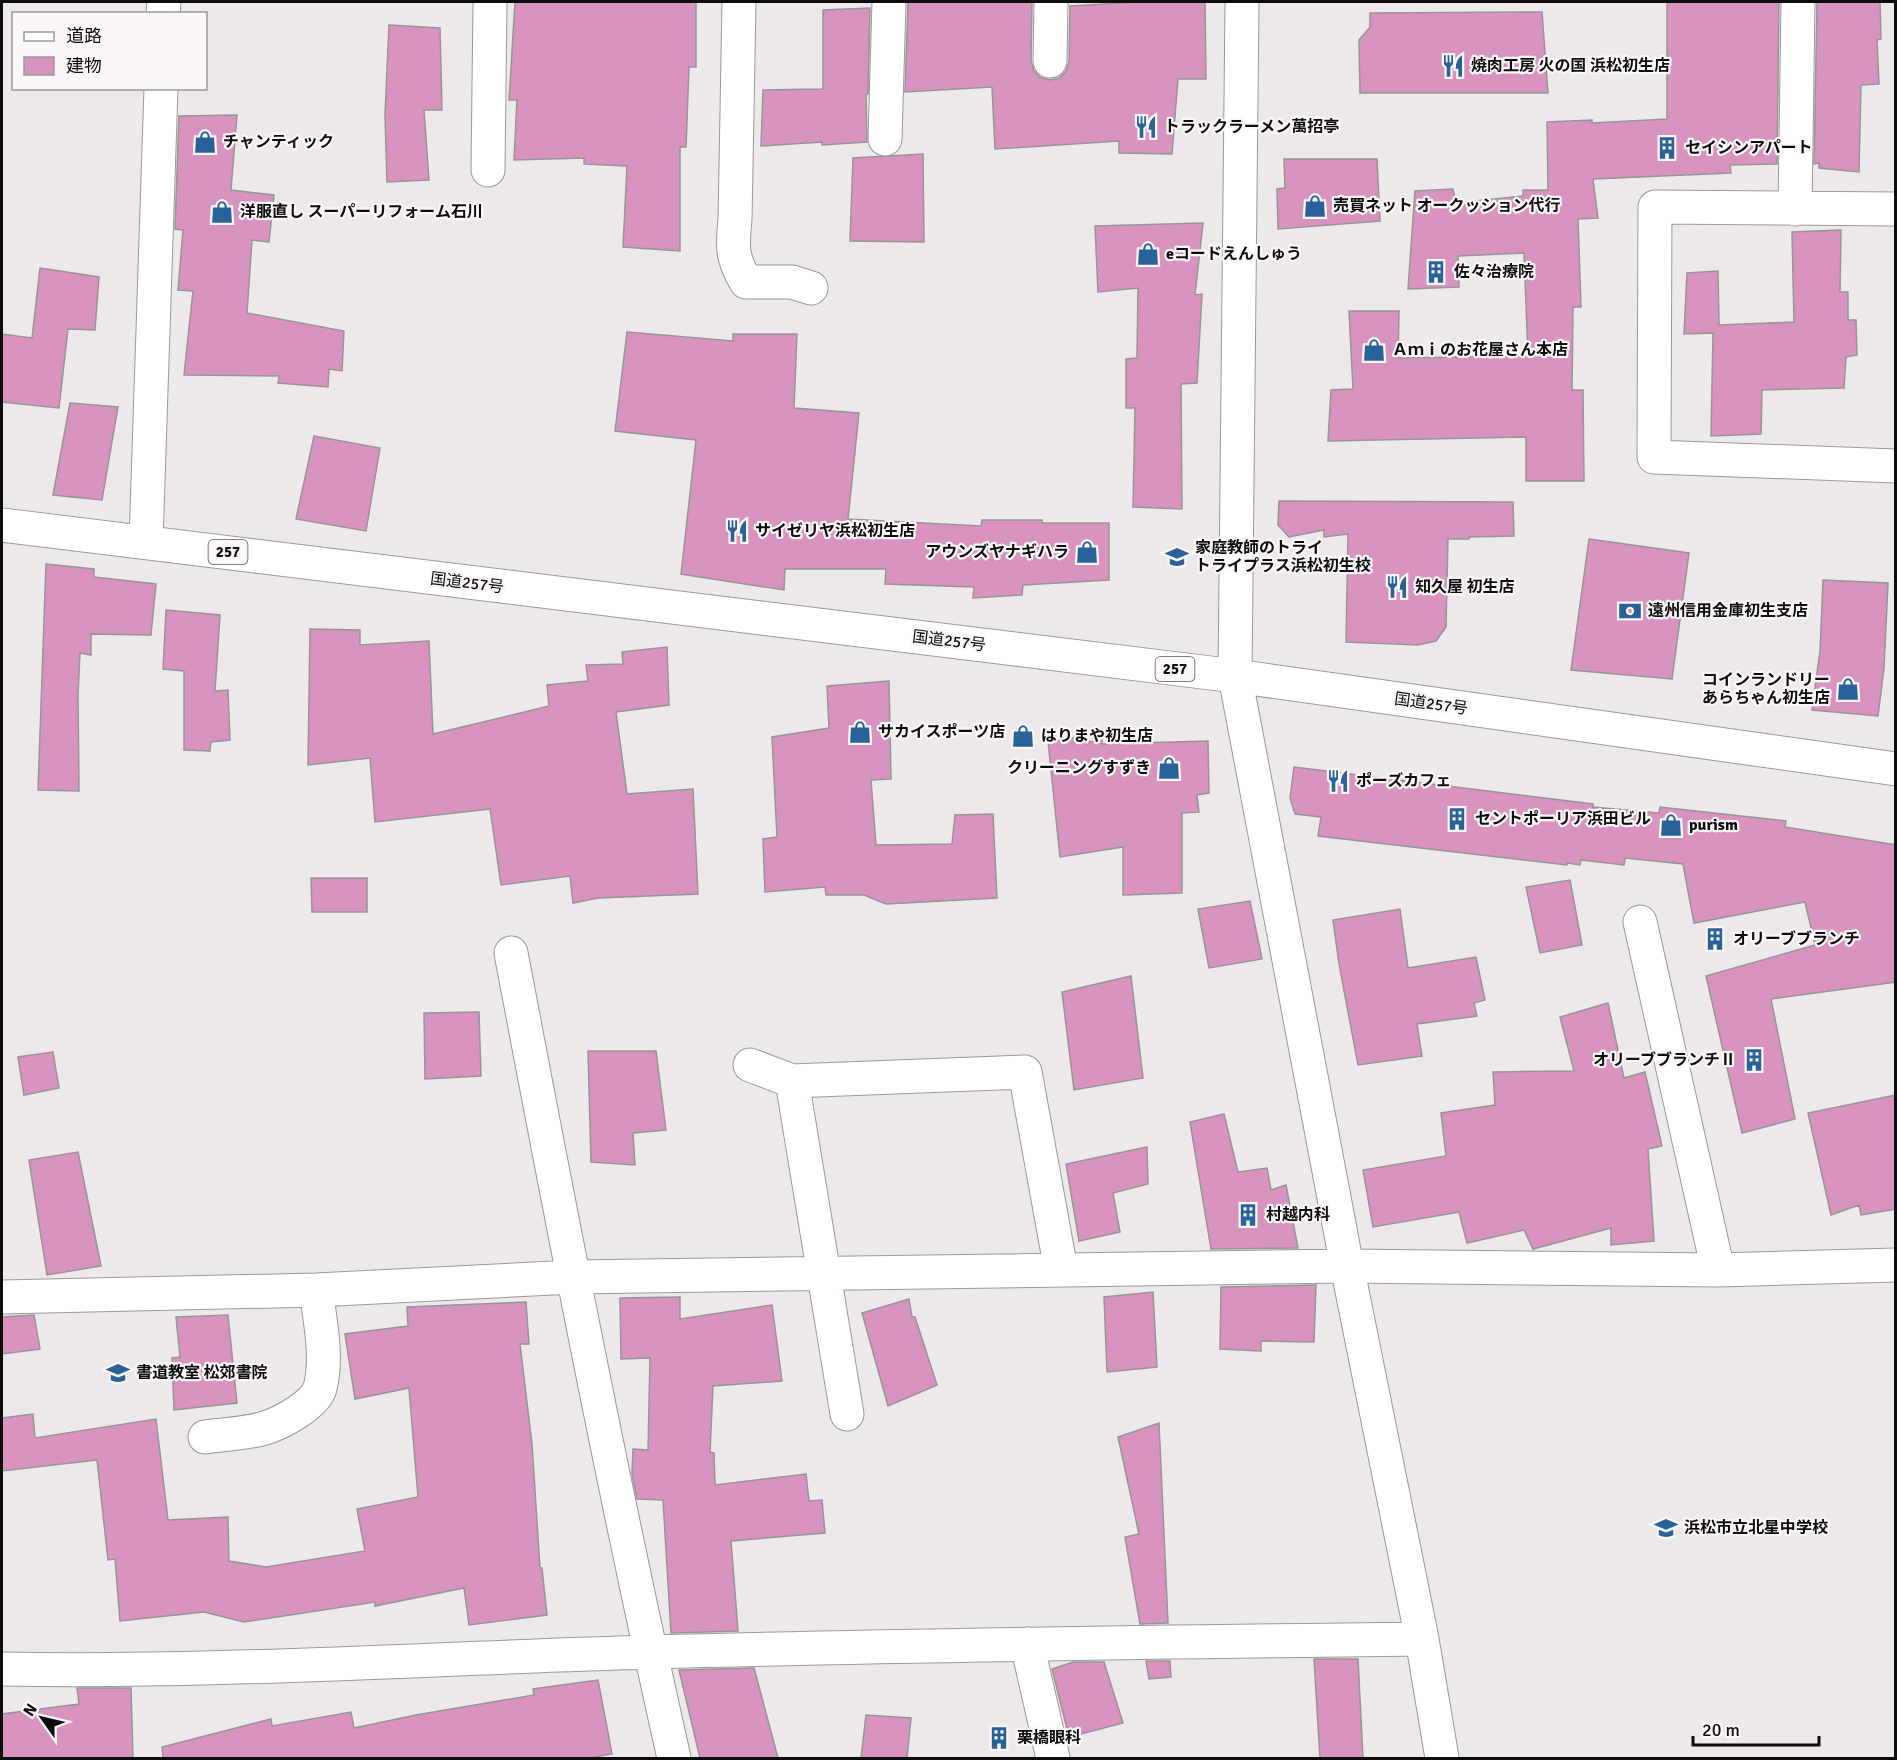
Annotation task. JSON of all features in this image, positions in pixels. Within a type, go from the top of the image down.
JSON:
[{"type":"main road","points":[[488,170],[490,2]]},
{"type":"main road","points":[[739,2],[736,209],[733,240],[735,264],[746,282],[792,282],[811,288]]},
{"type":"main road","points":[[885,140],[889,2]]},
{"type":"main road","points":[[1050,61],[1051,2]]},
{"type":"main road","points":[[1242,2],[1235,676],[1347,1266],[1422,1639],[1442,1758]]},
{"type":"main road","points":[[1795,209],[1798,2]]},
{"type":"main road","points":[[147,542],[161,90]]},
{"type":"main road","points":[[1896,209],[1655,207],[1654,458],[1896,466]]},
{"type":"main road","name":"国道257号","points":[[2,525],[1235,676],[1896,769]]},
{"type":"main road","points":[[1640,922],[1718,1270]]},
{"type":"main road","points":[[511,952],[573,1277],[674,1758]]},
{"type":"main road","points":[[750,1065],[792,1082],[1026,1072],[1061,1270]]},
{"type":"main road","points":[[792,1082],[847,1414]]},
{"type":"main road","points":[[2,1297],[316,1290],[573,1277],[1347,1266],[1718,1270],[1896,1265]]},
{"type":"main road","points":[[205,1437],[265,1428],[302,1410],[320,1390],[323,1358],[316,1290]]},
{"type":"main road","points":[[2,1669],[110,1671],[650,1652],[1422,1639]]},
{"type":"main road","points":[[1027,1644],[1053,1758]]},
{"type":"building","points":[[515,2],[696,2],[696,67],[689,67],[686,147],[680,147],[680,251],[623,247],[627,166],[584,164],[584,158],[514,160],[517,100],[509,100]]},
{"type":"building","points":[[908,2],[1032,2],[1031,61],[1034,71],[1040,77],[1050,80],[1059,78],[1066,71],[1069,62],[1070,6],[1138,2],[1205,2],[1206,79],[1178,79],[1172,154],[1119,153],[1119,141],[995,149],[992,87],[905,92]]},
{"type":"building","points":[[1667,2],[1779,2],[1777,164],[1730,165],[1731,173],[1593,179],[1598,218],[1578,219],[1581,307],[1573,307],[1572,390],[1583,390],[1584,481],[1526,481],[1526,437],[1328,441],[1331,390],[1353,389],[1349,311],[1399,311],[1398,358],[1528,356],[1524,253],[1458,256],[1459,287],[1408,289],[1415,191],[1453,189],[1456,203],[1523,196],[1523,190],[1548,190],[1547,122],[1592,120],[1592,123],[1667,119]]},
{"type":"building","points":[[1817,2],[1880,2],[1881,39],[1877,40],[1879,84],[1861,85],[1859,172],[1819,168],[1819,163],[1814,164]]},
{"type":"building","points":[[870,8],[868,94],[866,94],[867,142],[761,146],[763,90],[823,89],[823,10]]},
{"type":"building","name":"焼肉工房 火の国 浜松初生店","points":[[1542,12],[1548,93],[1360,93],[1359,40],[1370,27],[1370,13]]},
{"type":"building","points":[[389,25],[440,28],[442,110],[424,110],[429,180],[387,182],[385,115]]},
{"type":"building","points":[[237,115],[231,190],[274,195],[269,242],[252,240],[247,313],[344,331],[342,371],[329,369],[328,387],[278,383],[279,376],[184,375],[193,291],[178,290],[183,230],[175,229],[179,116]]},
{"type":"building","points":[[923,154],[924,242],[850,241],[853,158]]},
{"type":"building","name":"売買ネット オークッション代行","points":[[1284,159],[1377,159],[1380,221],[1278,229],[1277,189],[1285,188]]},
{"type":"building","points":[[1203,223],[1195,295],[1202,294],[1197,383],[1181,384],[1182,509],[1133,507],[1135,408],[1126,408],[1126,359],[1137,358],[1138,288],[1098,292],[1095,226]]},
{"type":"building","points":[[1841,230],[1840,292],[1848,292],[1848,320],[1856,320],[1857,355],[1846,357],[1844,388],[1762,390],[1761,434],[1711,436],[1713,333],[1684,334],[1687,273],[1718,271],[1719,325],[1794,322],[1792,232]]},
{"type":"building","points":[[40,268],[99,277],[95,330],[68,329],[59,408],[2,402],[2,334],[32,338]]},
{"type":"building","points":[[627,332],[733,341],[733,334],[797,334],[794,408],[859,413],[848,519],[981,526],[982,520],[1109,523],[1109,580],[1023,585],[1022,595],[973,598],[974,587],[885,584],[886,569],[785,569],[784,590],[681,574],[696,440],[615,431]]},
{"type":"building","points":[[70,403],[118,407],[102,500],[53,495]]},
{"type":"building","points":[[314,436],[380,448],[366,531],[296,519]]},
{"type":"building","points":[[1279,501],[1513,502],[1514,536],[1448,539],[1446,627],[1436,641],[1418,645],[1346,642],[1348,534],[1324,537],[1324,530],[1289,537],[1278,525]]},
{"type":"building","name":"遠州信用金庫初生支店","points":[[1589,539],[1689,553],[1672,679],[1571,670]]},
{"type":"building","points":[[46,564],[94,569],[94,577],[156,584],[151,635],[91,634],[91,655],[80,653],[79,791],[38,790]]},
{"type":"building","points":[[1823,580],[1888,583],[1884,668],[1878,716],[1812,710],[1820,651]]},
{"type":"building","points":[[166,610],[220,615],[215,691],[228,690],[230,740],[211,742],[210,751],[184,750],[184,671],[163,669]]},
{"type":"building","points":[[310,629],[360,630],[360,645],[429,641],[433,734],[549,706],[547,685],[588,681],[586,665],[623,664],[622,652],[667,647],[669,705],[616,712],[627,794],[693,789],[698,894],[598,898],[573,903],[570,876],[501,885],[490,809],[375,822],[370,758],[308,765]]},
{"type":"building","points":[[889,681],[891,779],[871,780],[876,845],[952,844],[955,815],[993,814],[997,898],[886,904],[864,895],[826,895],[825,887],[765,892],[763,839],[777,837],[772,737],[829,728],[827,686]]},
{"type":"building","points":[[1087,736],[1089,742],[1102,740],[1102,744],[1208,741],[1209,793],[1197,795],[1199,812],[1182,813],[1182,893],[1123,895],[1123,847],[1060,857],[1048,741]]},
{"type":"building","points":[[1294,767],[1593,804],[1593,807],[1659,813],[1660,807],[1786,821],[1785,827],[1896,845],[1896,982],[1771,999],[1795,1119],[1742,1133],[1706,976],[1815,945],[1805,902],[1694,923],[1683,864],[1625,858],[1624,865],[1581,860],[1580,865],[1567,863],[1567,865],[1318,836],[1321,817],[1295,814],[1290,798]]},
{"type":"building","points":[[311,878],[367,878],[367,912],[312,912]]},
{"type":"building","points":[[1570,880],[1582,945],[1540,953],[1526,887]]},
{"type":"building","points":[[1250,901],[1262,959],[1209,968],[1198,909]]},
{"type":"building","points":[[1400,909],[1408,968],[1476,957],[1485,1000],[1474,1003],[1477,1016],[1417,1024],[1422,1056],[1358,1065],[1333,920]]},
{"type":"building","points":[[1131,976],[1143,1078],[1074,1090],[1062,992]]},
{"type":"building","points":[[1608,1003],[1624,1078],[1645,1072],[1662,1146],[1648,1149],[1654,1241],[1611,1245],[1611,1228],[1533,1249],[1524,1230],[1467,1243],[1459,1212],[1373,1227],[1363,1170],[1446,1156],[1441,1113],[1495,1105],[1493,1072],[1574,1071],[1560,1017]]},
{"type":"building","points":[[479,1012],[481,1076],[425,1079],[424,1013]]},
{"type":"building","points":[[588,1051],[656,1051],[666,1130],[633,1133],[635,1165],[591,1162]]},
{"type":"building","points":[[53,1052],[59,1088],[24,1095],[18,1057]]},
{"type":"building","points":[[1896,1095],[1896,1209],[1861,1215],[1859,1205],[1831,1215],[1808,1113]]},
{"type":"building","name":"村越内科","points":[[1224,1114],[1238,1172],[1267,1168],[1271,1190],[1286,1185],[1298,1248],[1211,1249],[1190,1122]]},
{"type":"building","points":[[1147,1147],[1148,1184],[1113,1193],[1120,1232],[1079,1241],[1066,1164]]},
{"type":"building","points":[[78,1152],[101,1266],[47,1275],[29,1160]]},
{"type":"building","points":[[1316,1285],[1314,1342],[1261,1341],[1261,1351],[1220,1349],[1221,1287]]},
{"type":"building","points":[[1153,1292],[1157,1367],[1107,1372],[1104,1297]]},
{"type":"building","points":[[680,1297],[680,1319],[772,1305],[782,1381],[713,1386],[710,1452],[714,1453],[715,1485],[806,1474],[809,1501],[822,1500],[825,1533],[731,1541],[738,1631],[671,1633],[663,1500],[637,1499],[632,1474],[633,1449],[648,1450],[650,1358],[621,1359],[620,1298]]},
{"type":"building","points":[[909,1299],[912,1317],[915,1317],[937,1385],[888,1406],[862,1313]]},
{"type":"building","points":[[526,1302],[529,1344],[520,1344],[532,1444],[540,1568],[542,1568],[547,1615],[469,1625],[464,1588],[375,1606],[375,1602],[244,1622],[204,1612],[120,1621],[115,1559],[108,1560],[97,1460],[2,1471],[2,1418],[33,1414],[35,1438],[156,1419],[168,1520],[228,1517],[229,1561],[266,1567],[365,1551],[357,1509],[418,1497],[409,1388],[355,1399],[345,1334],[408,1326],[407,1307]]},
{"type":"building","points":[[34,1315],[40,1349],[2,1354],[2,1317]]},
{"type":"building","points":[[228,1315],[237,1403],[174,1410],[172,1358],[180,1357],[176,1317]]},
{"type":"building","points":[[1159,1423],[1168,1623],[1140,1624],[1125,1537],[1139,1534],[1118,1437]]},
{"type":"building","points":[[1314,1659],[1358,1659],[1363,1758],[1320,1758]]},
{"type":"building","points":[[1146,1661],[1170,1661],[1171,1677],[1149,1679]]},
{"type":"building","points":[[1073,1662],[1104,1662],[1123,1723],[1069,1737],[1052,1669]]},
{"type":"building","points":[[754,1668],[778,1758],[700,1758],[679,1670]]},
{"type":"building","points":[[598,1680],[612,1754],[589,1758],[163,1758],[162,1747],[271,1719],[272,1726],[351,1712],[354,1728],[534,1695],[533,1689]]},
{"type":"building","points":[[77,1688],[131,1688],[133,1758],[2,1758],[2,1714],[79,1704]]},
{"type":"building","points":[[866,1715],[911,1718],[907,1758],[861,1758]]},
{"type":"place","name":"焼肉工房 火の国 浜松初生店","points":[[1453,66]]},
{"type":"place","name":"トラックラーメン萬招亭","points":[[1146,127]]},
{"type":"place","name":"チャンティック","points":[[205,142]]},
{"type":"place","name":"セイシンアパート","points":[[1667,148]]},
{"type":"place","name":"売買ネット オークッション代行","points":[[1315,206]]},
{"type":"place","name":"洋服直し スーパーリフォーム石川","points":[[222,212]]},
{"type":"place","name":"eコードえんしゅう","points":[[1148,254]]},
{"type":"place","name":"佐々治療院","points":[[1436,272]]},
{"type":"place","name":"Ａｍｉのお花屋さん本店","points":[[1374,350]]},
{"type":"place","name":"サイゼリヤ浜松初生店","points":[[737,531]]},
{"type":"place","name":"アウンズヤナギハラ","points":[[1087,552]]},
{"type":"place","name":"家庭教師のトライ トライプラス浜松初生校","points":[[1177,557]]},
{"type":"place","name":"知久屋 初生店","points":[[1397,587]]},
{"type":"place","name":"遠州信用金庫初生支店","points":[[1630,611]]},
{"type":"place","name":"コインランドリー あらちゃん初生店","points":[[1848,689]]},
{"type":"place","name":"サカイスポーツ店","points":[[860,732]]},
{"type":"place","name":"はりまや初生店","points":[[1023,736]]},
{"type":"place","name":"クリーニングすずき","points":[[1169,768]]},
{"type":"place","name":"ポーズカフェ","points":[[1338,781]]},
{"type":"place","name":"セントポーリア浜田ビル","points":[[1457,819]]},
{"type":"place","name":"purism","points":[[1671,825]]},
{"type":"place","name":"オリーブブランチ","points":[[1715,939]]},
{"type":"place","name":"オリーブブランチⅡ","points":[[1754,1060]]},
{"type":"place","name":"村越内科","points":[[1248,1215]]},
{"type":"place","name":"書道教室 松郊書院","points":[[118,1373]]},
{"type":"place","name":"浜松市立北星中学校","points":[[1666,1528]]},
{"type":"place","name":"栗橋眼科","points":[[999,1738]]}]
